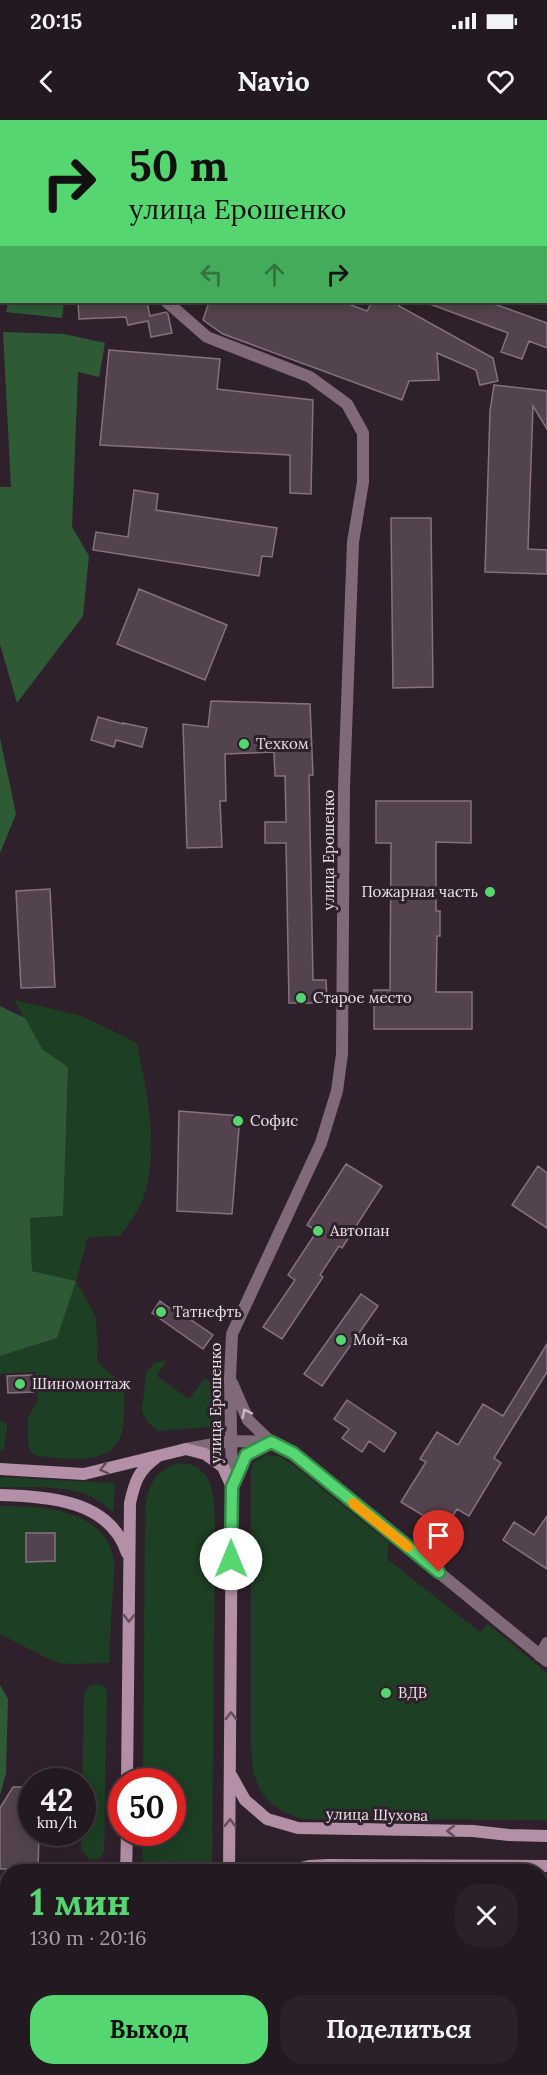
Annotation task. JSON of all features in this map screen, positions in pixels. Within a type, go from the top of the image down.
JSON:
[{"type":"main road","name":"улица Ерошенко","points":[[0,1468],[84,1474],[186,1449],[205,1454],[223,1467],[232,1487],[230,1864]]},
{"type":"main road","points":[[127,1768],[130,1503],[134,1484],[142,1467],[161,1454]]},
{"type":"main road","points":[[0,1495],[64,1500],[86,1509],[109,1522],[122,1538],[129,1560]]},
{"type":"main road","name":"улица Шухова","points":[[231,1774],[245,1800],[267,1819],[298,1828],[473,1831],[547,1836]]},
{"type":"main road","points":[[126,1864],[127,1846]]},
{"type":"street","name":"улица Ерошенко","points":[[168,303],[207,337],[310,377],[347,404],[363,434],[363,482],[353,542],[344,786],[342,1054],[339,1082],[321,1143],[232,1334],[230,1378],[232,1487]]},
{"type":"street","points":[[230,1378],[248,1420],[271,1442],[293,1453],[544,1658],[547,1643]]},
{"type":"street","points":[[186,1449],[231,1441],[271,1442]]},
{"type":"street","name":"улица Ерошенко","points":[[232,1487],[246,1455],[271,1442]]},
{"type":"green space","points":[[8,303],[64,303],[62,318],[6,312]]},
{"type":"green space","points":[[3,332],[64,334],[105,343],[99,377],[78,372],[72,527],[89,556],[83,616],[17,703],[0,644],[0,487],[11,487]]},
{"type":"green space","points":[[0,738],[16,814],[0,853]]},
{"type":"green space","points":[[14,1000],[82,1016],[137,1043],[148,1100],[151,1158],[144,1196],[137,1212],[120,1236],[88,1237],[76,1281],[96,1317],[98,1363],[124,1385],[122,1432],[117,1443],[109,1451],[99,1456],[74,1459],[37,1456],[31,1453],[28,1443],[28,1417],[38,1400],[35,1372],[0,1374],[0,1356],[57,1338],[75,1281],[32,1271],[30,1218],[63,1216],[43,1050]]},
{"type":"green space","points":[[0,1006],[25,1018],[43,1050],[68,1067],[63,1216],[30,1218],[32,1271],[76,1281],[57,1338],[0,1356]]},
{"type":"green space","points":[[167,1360],[157,1376],[189,1399],[205,1378],[216,1388],[224,1405],[220,1426],[158,1431],[148,1423],[142,1411],[146,1372],[156,1362]]},
{"type":"green space","points":[[0,1420],[7,1425],[4,1449],[0,1452]]},
{"type":"green space","points":[[266,1455],[279,1456],[297,1468],[389,1543],[387,1559],[480,1632],[488,1624],[547,1673],[547,1820],[302,1819],[277,1808],[262,1793],[254,1773],[251,1747],[251,1471],[254,1462]]},
{"type":"green space","points":[[177,1463],[189,1464],[199,1469],[211,1487],[215,1509],[212,1864],[142,1864],[143,1846],[186,1846],[186,1768],[143,1768],[145,1508],[148,1492],[154,1480],[163,1470]]},
{"type":"green space","points":[[0,1477],[115,1483],[113,1512],[101,1502],[75,1491],[45,1487],[0,1487]]},
{"type":"green space","points":[[0,1506],[33,1507],[67,1513],[83,1519],[107,1540],[114,1564],[109,1663],[63,1664],[0,1634]]},
{"type":"green space","points":[[0,1685],[8,1699],[6,1773],[0,1795]]},
{"type":"green space","points":[[90,1685],[104,1686],[107,1692],[104,1851],[102,1857],[97,1859],[89,1859],[81,1849],[81,1846],[96,1846],[96,1768],[83,1768],[84,1694]]},
{"type":"building","points":[[78,303],[147,303],[150,316],[166,312],[168,314],[172,333],[151,337],[148,321],[128,325],[126,317],[79,319]]},
{"type":"building","points":[[209,303],[346,303],[367,311],[371,303],[400,303],[399,306],[493,358],[498,381],[480,385],[476,370],[437,353],[439,380],[409,381],[402,400],[223,334],[203,320]]},
{"type":"building","points":[[427,303],[492,303],[547,323],[547,348],[529,341],[522,359],[501,352],[508,333]]},
{"type":"building","points":[[109,350],[220,359],[217,389],[313,400],[311,494],[290,493],[290,455],[100,445]]},
{"type":"building","points":[[494,385],[547,391],[547,429],[533,406],[528,549],[547,550],[547,574],[485,572],[490,411]]},
{"type":"building","points":[[134,490],[158,494],[156,510],[277,528],[272,557],[262,556],[259,576],[93,550],[96,532],[128,537]]},
{"type":"building","points":[[391,518],[431,518],[433,687],[393,688]]},
{"type":"building","points":[[139,589],[227,625],[205,680],[117,644]]},
{"type":"building","points":[[211,701],[310,704],[313,775],[309,775],[313,980],[326,980],[327,1003],[289,1003],[286,843],[265,843],[265,822],[286,822],[285,776],[275,776],[274,752],[225,754],[226,801],[220,801],[222,847],[187,848],[183,724],[208,727]]},
{"type":"building","points":[[98,717],[147,728],[142,747],[116,740],[114,747],[91,740]]},
{"type":"building","points":[[376,801],[471,801],[471,843],[436,842],[436,911],[440,911],[440,936],[437,936],[436,992],[472,992],[472,1029],[374,1029],[374,990],[390,990],[391,843],[376,843]]},
{"type":"building","points":[[50,889],[55,987],[21,988],[16,891]]},
{"type":"building","points":[[179,1111],[240,1116],[232,1214],[177,1211]]},
{"type":"building","points":[[346,1164],[382,1186],[342,1248],[339,1246],[320,1275],[323,1277],[282,1339],[263,1327],[295,1280],[288,1275],[317,1231],[307,1225]]},
{"type":"building","points":[[538,1166],[547,1173],[547,1228],[512,1205]]},
{"type":"building","name":"Мой-ка","points":[[361,1294],[378,1306],[322,1386],[304,1374]]},
{"type":"building","points":[[160,1301],[213,1335],[203,1349],[152,1313]]},
{"type":"building","points":[[547,1344],[547,1372],[494,1458],[501,1463],[469,1516],[457,1509],[445,1529],[401,1502],[426,1462],[420,1459],[437,1432],[458,1445],[483,1404],[503,1416]]},
{"type":"building","name":"Шиномонтаж","points":[[32,1375],[33,1392],[8,1393],[7,1376]]},
{"type":"building","points":[[347,1400],[396,1433],[384,1452],[369,1441],[362,1452],[342,1438],[349,1429],[334,1419]]},
{"type":"building","points":[[547,1516],[547,1569],[503,1540],[514,1522],[534,1535]]},
{"type":"building","points":[[26,1533],[55,1533],[55,1561],[26,1562]]},
{"type":"building","points":[[13,1787],[18,1787],[18,1846],[39,1846],[38,1864],[0,1864],[0,1808]]},
{"type":"slow traffic","points":[[353,1503],[408,1547]]},
{"type":"place","name":"Техком","points":[[244,744]]},
{"type":"place","name":"Пожарная часть","points":[[490,892]]},
{"type":"place","name":"Старое место","points":[[301,998]]},
{"type":"place","name":"Софис","points":[[238,1121]]},
{"type":"place","name":"Автопан","points":[[318,1231]]},
{"type":"place","name":"Татнефть","points":[[161,1312]]},
{"type":"place","name":"Мой-ка","points":[[341,1340]]},
{"type":"place","name":"Шиномонтаж","points":[[20,1384]]},
{"type":"place","name":"ВДВ","points":[[386,1693]]},
{"type":"route","points":[[231,1559],[232,1487],[246,1455],[271,1442],[293,1453],[439,1572]]}]
